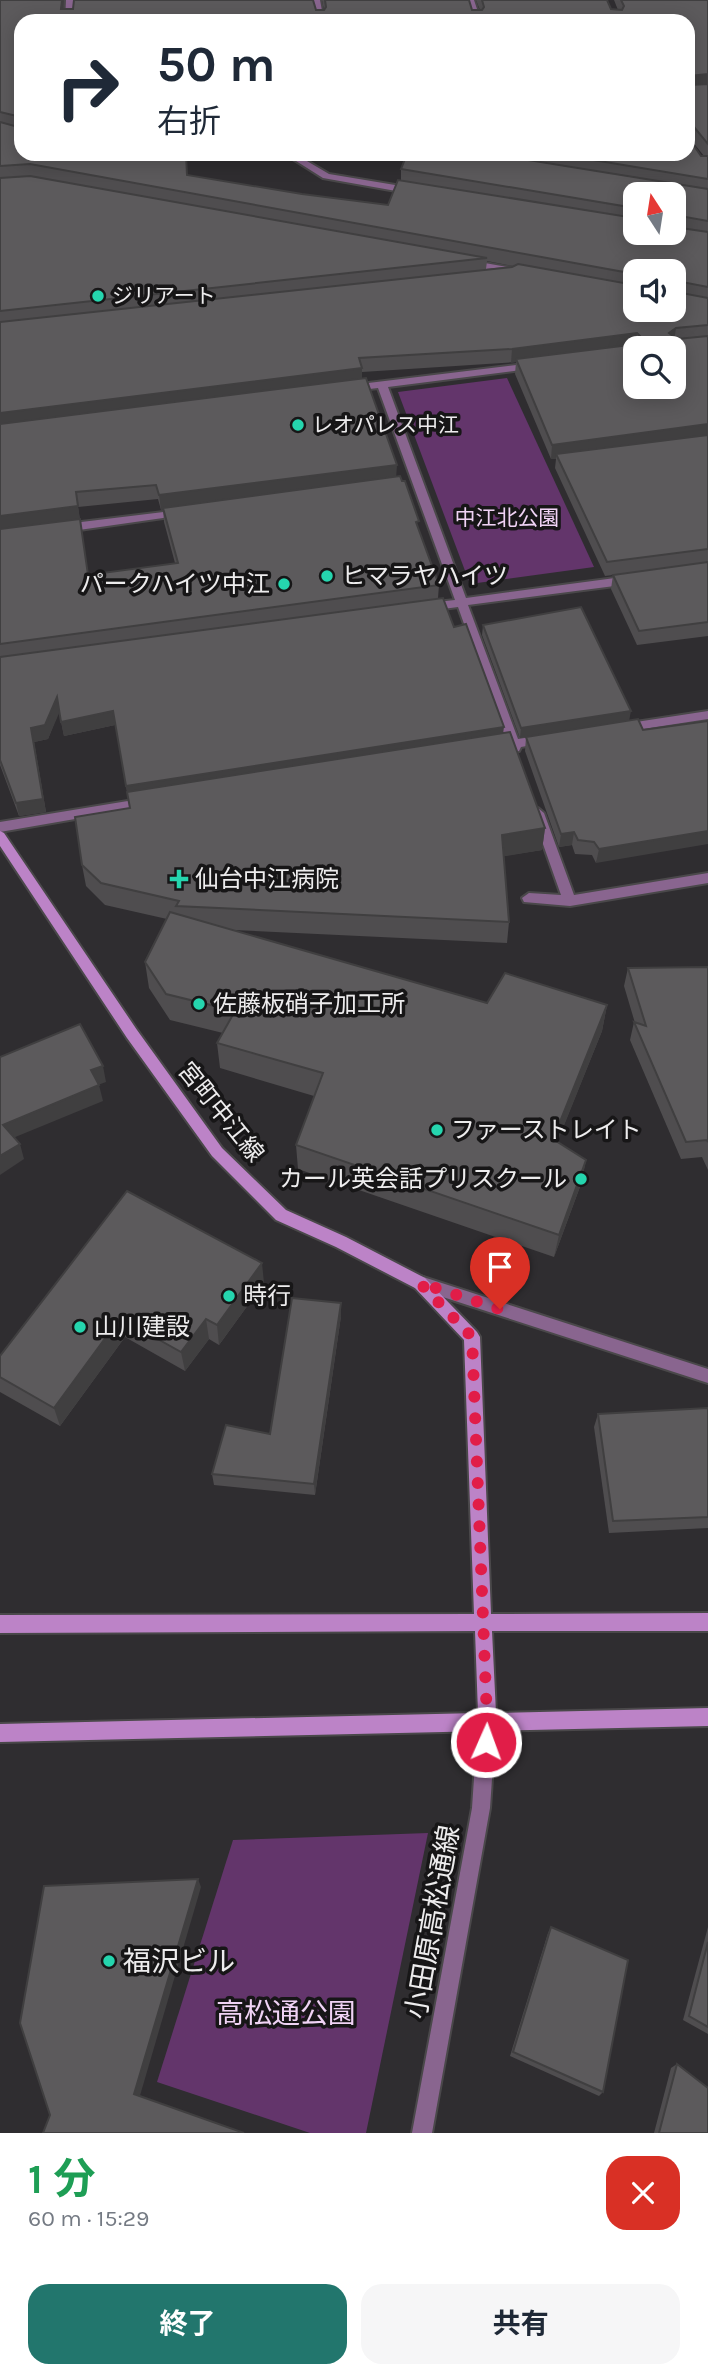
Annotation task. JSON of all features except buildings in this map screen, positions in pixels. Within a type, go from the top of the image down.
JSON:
[{"type":"street","points":[[301,161],[326,176],[420,192]]},
{"type":"street","points":[[457,261],[526,274],[484,278]]},
{"type":"street","points":[[341,390],[542,365]]},
{"type":"street","points":[[382,384],[518,757]]},
{"type":"street","points":[[404,484],[418,482]]},
{"type":"street","points":[[54,530],[189,512]]},
{"type":"street","points":[[421,608],[640,579]]},
{"type":"street","points":[[604,730],[708,715]]},
{"type":"street","points":[[486,748],[552,738]]},
{"type":"street","points":[[532,796],[570,901]]},
{"type":"street","points":[[0,827],[160,801]]},
{"type":"street","name":"宮町中江線","points":[[0,836],[132,1034],[217,1152],[281,1215],[341,1242],[420,1283],[472,1337],[487,1720]]},
{"type":"street","points":[[529,898],[570,901],[708,878]]},
{"type":"street","points":[[420,1283],[708,1376]]},
{"type":"street","points":[[0,1625],[708,1622]]},
{"type":"street","points":[[0,1733],[708,1717]]},
{"type":"street","name":"小田原高松通線","points":[[422,2133],[481,1808],[487,1720]]},
{"type":"green space","name":"中江北公園","points":[[507,378],[594,567],[470,584],[398,392]]},
{"type":"green space","name":"高松通公園","points":[[428,1833],[366,2133],[310,2133],[157,2082],[233,1840]]},
{"type":"place","name":"ジリアート","points":[[98,296]]},
{"type":"place","name":"レオパレス中江","points":[[298,425]]},
{"type":"place","name":"ヒマラヤハイツ","points":[[327,576]]},
{"type":"place","name":"パークハイツ中江","points":[[284,584]]},
{"type":"place","name":"仙台中江病院","points":[[179,879]]},
{"type":"place","name":"佐藤板硝子加工所","points":[[199,1004]]},
{"type":"place","name":"ファーストレイト","points":[[437,1130]]},
{"type":"place","name":"カール英会話プリスクール","points":[[581,1179]]},
{"type":"place","name":"時行","points":[[229,1296]]},
{"type":"place","name":"山川建設","points":[[80,1327]]},
{"type":"place","name":"福沢ビル","points":[[109,1961]]},
{"type":"route","points":[[486,1742],[472,1337],[420,1283],[500,1309]]}]
